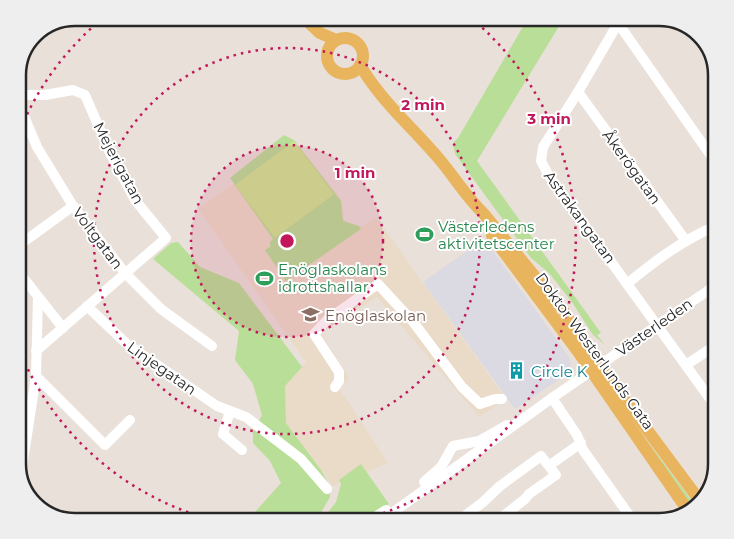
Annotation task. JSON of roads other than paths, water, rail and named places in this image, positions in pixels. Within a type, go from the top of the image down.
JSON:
[{"type":"main road","points":[[313,26],[332,45]]},
{"type":"main road","points":[[345,38],[351,39],[359,45],[362,58],[357,68],[343,74],[332,68],[327,58],[332,45],[345,38]]},
{"type":"main road","name":"Doktor Westerlunds Gata","points":[[357,68],[436,155],[471,202],[484,214],[563,311],[596,367],[685,506]]},
{"type":"main road","name":"Doktor Westerlunds Gata","points":[[596,367],[616,388],[696,496]]},
{"type":"street","name":"Astrakangatan","points":[[616,26],[578,92],[543,147],[541,161],[549,176],[708,396]]},
{"type":"street","points":[[623,26],[708,151]]},
{"type":"street","name":"Mejerigatan","points":[[26,95],[45,95],[73,90],[85,95],[111,155],[135,200],[166,238],[125,273]]},
{"type":"street","name":"Åkerögatan","points":[[578,92],[686,241]]},
{"type":"street","name":"Voltgatan","points":[[26,121],[37,147],[73,206],[125,273],[161,309],[212,346]]},
{"type":"street","points":[[26,240],[73,206]]},
{"type":"street","points":[[628,283],[651,264],[686,241],[708,230]]},
{"type":"street","points":[[36,352],[125,273]]},
{"type":"street","points":[[26,281],[63,328]]},
{"type":"street","points":[[335,387],[339,381],[339,372],[314,334],[328,319],[378,284],[401,310],[411,318],[473,399],[480,404],[494,399],[502,399]]},
{"type":"street","name":"Västerleden","points":[[394,513],[518,422],[708,291]]},
{"type":"street","points":[[26,441],[36,376],[38,297]]},
{"type":"street","name":"Linjegatan","points":[[87,306],[127,344],[217,406],[246,417],[301,459],[327,490]]},
{"type":"street","points":[[686,365],[708,350]]},
{"type":"street","points":[[36,376],[105,445],[130,420]]},
{"type":"street","points":[[552,398],[581,442],[583,450],[628,513]]},
{"type":"street","points":[[230,411],[223,434],[242,450]]},
{"type":"street","name":"Västerleden","points":[[381,513],[423,483],[441,467],[454,446],[479,441],[503,427],[518,422]]},
{"type":"street","points":[[550,465],[581,442]]},
{"type":"street","points":[[469,513],[500,486],[541,456],[550,465],[556,476],[529,494],[508,513]]},
{"type":"street","points":[[447,457],[449,462],[459,466]]},
{"type":"place","name":"Västerledens aktivitetscenter","points":[[424,235]]},
{"type":"place","name":"Enöglaskolans idrottshallar","points":[[264,278]]},
{"type":"place","name":"Enöglaskolan","points":[[311,315]]},
{"type":"place","name":"Circle K","points":[[517,371]]}]
